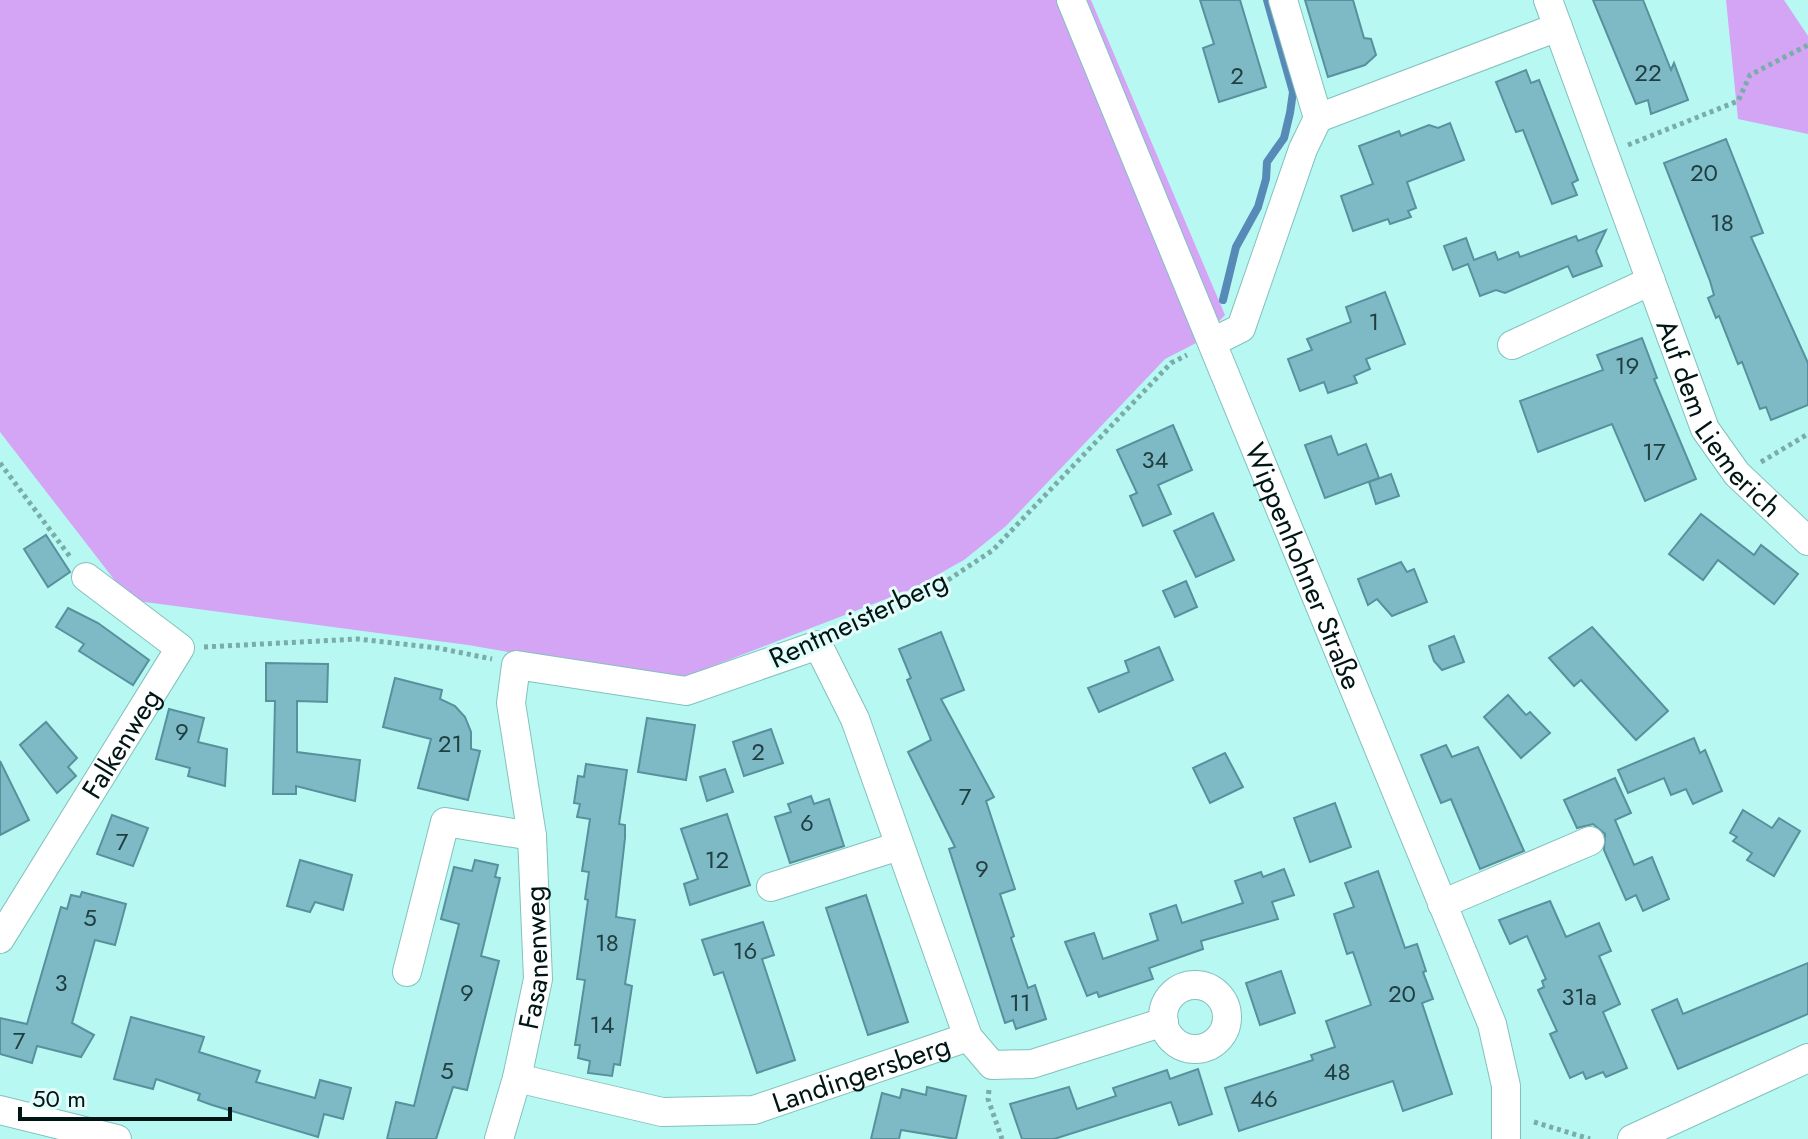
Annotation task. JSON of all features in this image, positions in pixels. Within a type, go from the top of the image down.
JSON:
[{"type":"street","name":"Wippenhohner Straße","points":[[1071,0],[1501,1053],[1506,1127]]},
{"type":"street","points":[[1213,342],[1241,328],[1303,149],[1318,118],[1283,0]]},
{"type":"street","name":"Auf dem Liemerich","points":[[1548,0],[1705,429],[1737,474],[1808,541]]},
{"type":"street","points":[[1318,118],[1558,27]]},
{"type":"street","name":"Auf dem Liemerich","points":[[1512,345],[1651,281]]},
{"type":"street","points":[[86,577],[180,648]]},
{"type":"street","name":"Rentmeisterberg","points":[[516,665],[686,691],[818,645]]},
{"type":"street","name":"Landingersberg","points":[[818,645],[855,719],[968,1037],[992,1065],[1032,1064],[1164,1022]]},
{"type":"street","name":"Falkenweg","points":[[0,939],[180,648]]},
{"type":"street","name":"Fasanenweg","points":[[500,1138],[517,1078],[538,979],[532,836],[511,703],[516,665]]},
{"type":"street","points":[[407,972],[445,822],[532,836]]},
{"type":"street","points":[[1442,904],[1590,841]]},
{"type":"street","points":[[771,887],[899,846]]},
{"type":"street","name":"Landingersberg","points":[[517,1078],[662,1112],[754,1110],[968,1037]]},
{"type":"street","points":[[1632,1139],[1808,1058]]},
{"type":"street","points":[[0,1110],[117,1139]]},
{"type":"path","points":[[1604,154],[1738,101],[1750,75],[1808,45]]},
{"type":"path","name":"Rentmeisterberg","points":[[818,645],[850,622],[948,580],[993,550],[1171,363],[1213,342]]},
{"type":"path","points":[[1737,474],[1808,434]]},
{"type":"path","points":[[0,463],[86,577]]},
{"type":"path","points":[[180,648],[358,639],[438,648],[516,665]]},
{"type":"path","points":[[992,1065],[988,1099],[1002,1139]]},
{"type":"path","points":[[1506,1127],[1590,1139]]},
{"type":"shaded area","points":[[0,0],[1091,0],[1225,315],[1200,341],[1165,359],[1006,526],[964,560],[912,589],[674,681],[468,645],[130,600],[0,432]]},
{"type":"shaded area","points":[[1726,0],[1784,0],[1808,36],[1808,134],[1738,119]]},
{"type":"building","points":[[1200,0],[1240,0],[1266,87],[1219,102],[1203,48],[1214,44]]},
{"type":"building","points":[[1305,0],[1353,0],[1364,38],[1371,39],[1376,55],[1365,65],[1328,77]]},
{"type":"building","points":[[1593,0],[1643,0],[1671,70],[1674,63],[1688,100],[1651,114],[1648,100],[1636,104]]},
{"type":"building","points":[[1526,70],[1531,83],[1539,80],[1578,180],[1572,183],[1577,195],[1552,204],[1523,130],[1516,132],[1496,82]]},
{"type":"building","points":[[1450,123],[1464,160],[1407,182],[1416,208],[1408,211],[1411,217],[1390,224],[1388,219],[1353,231],[1341,196],[1373,184],[1359,146],[1399,131],[1401,136],[1429,125],[1438,128]]},
{"type":"building","points":[[1726,139],[1763,233],[1751,237],[1808,363],[1808,405],[1771,420],[1766,407],[1760,409],[1742,362],[1738,364],[1719,316],[1716,318],[1708,298],[1714,295],[1710,281],[1664,163]]},
{"type":"building","points":[[1606,230],[1596,251],[1602,266],[1573,277],[1568,266],[1505,293],[1496,290],[1480,296],[1468,264],[1453,270],[1444,246],[1466,238],[1474,260],[1495,252],[1498,260],[1518,252],[1520,257],[1576,236],[1578,241]]},
{"type":"building","points":[[1385,292],[1405,344],[1366,359],[1370,369],[1354,376],[1357,383],[1328,393],[1324,382],[1300,391],[1288,359],[1312,350],[1307,339],[1351,322],[1346,307]]},
{"type":"building","points":[[1642,338],[1657,378],[1654,379],[1696,479],[1645,501],[1612,424],[1538,452],[1520,401],[1603,370],[1597,355]]},
{"type":"building","points":[[1173,425],[1192,470],[1158,485],[1171,514],[1143,526],[1130,496],[1137,493],[1117,450]]},
{"type":"building","points":[[1331,436],[1338,455],[1366,444],[1379,478],[1325,498],[1305,445]]},
{"type":"building","points":[[1391,474],[1399,496],[1376,504],[1369,482]]},
{"type":"building","points":[[1213,513],[1234,560],[1196,577],[1174,531]]},
{"type":"building","points":[[1701,514],[1754,555],[1761,545],[1798,574],[1774,604],[1718,560],[1703,580],[1669,554]]},
{"type":"building","points":[[46,535],[70,572],[48,587],[24,549]]},
{"type":"building","points":[[1401,562],[1407,572],[1414,569],[1427,602],[1392,616],[1377,599],[1368,605],[1358,579]]},
{"type":"building","points":[[1186,581],[1197,607],[1175,617],[1163,591]]},
{"type":"building","points":[[68,608],[98,623],[149,660],[133,685],[79,651],[84,644],[56,627]]},
{"type":"building","points":[[1592,627],[1668,711],[1636,740],[1581,680],[1574,686],[1549,658]]},
{"type":"building","points":[[941,632],[964,690],[941,699],[994,797],[986,801],[1015,889],[1000,894],[1028,988],[1035,985],[1046,1019],[1016,1029],[1013,1020],[1005,1023],[949,849],[955,847],[908,752],[931,740],[907,680],[911,678],[899,649]]},
{"type":"building","points":[[1454,636],[1464,662],[1442,670],[1434,661],[1429,646]]},
{"type":"building","points":[[1159,647],[1173,680],[1099,712],[1088,688],[1129,672],[1125,661]]},
{"type":"building","points":[[266,663],[328,664],[327,702],[297,701],[297,752],[360,760],[355,801],[296,786],[296,794],[273,794],[275,701],[266,701]]},
{"type":"building","points":[[395,678],[442,690],[440,699],[455,706],[465,717],[471,732],[471,749],[480,751],[468,800],[418,788],[431,739],[383,727]]},
{"type":"building","points":[[1508,695],[1526,715],[1530,712],[1550,733],[1521,758],[1484,717]]},
{"type":"building","points":[[169,709],[204,718],[198,742],[227,749],[225,786],[188,776],[190,768],[156,759]]},
{"type":"building","points":[[647,718],[695,725],[686,780],[638,772]]},
{"type":"building","points":[[46,722],[77,758],[68,767],[76,776],[57,793],[20,745]]},
{"type":"building","points":[[771,729],[783,763],[744,776],[733,742]]},
{"type":"building","points":[[1694,738],[1700,753],[1705,750],[1722,791],[1693,804],[1686,789],[1671,795],[1664,778],[1628,793],[1618,770]]},
{"type":"building","points":[[1446,745],[1452,757],[1478,747],[1524,851],[1480,869],[1451,799],[1441,803],[1421,755]]},
{"type":"building","points":[[1225,753],[1243,787],[1210,803],[1193,768]]},
{"type":"building","points":[[0,761],[29,820],[0,835]]},
{"type":"building","points":[[586,764],[627,770],[619,824],[625,825],[625,838],[616,917],[635,920],[625,984],[632,986],[620,1065],[614,1064],[612,1076],[588,1073],[590,1061],[578,1058],[580,1045],[575,1045],[585,980],[577,979],[588,900],[585,899],[589,872],[582,871],[590,819],[577,817],[580,804],[574,803],[578,776],[584,777]]},
{"type":"building","points":[[725,769],[733,792],[707,801],[700,777]]},
{"type":"building","points":[[1615,778],[1631,813],[1615,820],[1634,865],[1652,857],[1669,899],[1643,911],[1636,895],[1626,900],[1604,850],[1605,834],[1593,824],[1577,828],[1564,800]]},
{"type":"building","points":[[811,796],[814,804],[829,799],[844,846],[790,863],[775,817],[791,812],[788,804]]},
{"type":"building","points":[[1335,803],[1351,847],[1310,862],[1294,818]]},
{"type":"building","points":[[1743,810],[1772,828],[1779,818],[1800,831],[1774,876],[1747,860],[1752,853],[1733,841],[1737,837],[1730,833]]},
{"type":"building","points":[[727,814],[750,885],[690,905],[684,884],[698,879],[681,829]]},
{"type":"building","points":[[112,815],[148,828],[133,866],[97,854]]},
{"type":"building","points":[[300,860],[352,875],[343,910],[315,902],[310,912],[287,906]]},
{"type":"building","points":[[475,860],[498,865],[495,877],[500,878],[481,956],[499,961],[467,1090],[453,1087],[436,1139],[387,1139],[396,1102],[414,1106],[459,924],[441,919],[454,867],[472,871]]},
{"type":"building","points":[[1284,869],[1294,895],[1272,902],[1278,919],[1201,941],[1203,949],[1149,968],[1153,979],[1099,997],[1097,992],[1087,996],[1065,942],[1094,933],[1103,959],[1158,940],[1150,914],[1176,905],[1182,923],[1243,903],[1235,881],[1261,872],[1263,877]]},
{"type":"building","points":[[1378,871],[1405,948],[1417,944],[1426,971],[1423,972],[1433,999],[1422,1003],[1452,1094],[1403,1111],[1393,1081],[1239,1131],[1225,1088],[1313,1060],[1311,1055],[1335,1047],[1326,1021],[1371,1005],[1353,952],[1347,954],[1334,914],[1354,907],[1345,883]]},
{"type":"building","points":[[82,892],[126,904],[115,945],[95,940],[72,1023],[94,1035],[81,1057],[37,1046],[32,1063],[0,1054],[0,1018],[27,1024],[61,907],[67,909],[71,895],[80,897]]},
{"type":"building","points":[[866,895],[908,1022],[868,1035],[826,908]]},
{"type":"building","points":[[1550,901],[1566,937],[1599,923],[1611,951],[1599,956],[1620,1004],[1603,1012],[1627,1068],[1606,1077],[1603,1072],[1586,1079],[1583,1072],[1570,1078],[1550,1034],[1557,1031],[1538,990],[1544,987],[1542,981],[1546,979],[1527,936],[1510,944],[1499,920]]},
{"type":"building","points":[[763,922],[774,955],[762,959],[795,1060],[757,1073],[723,972],[714,975],[702,940]]},
{"type":"building","points":[[1808,963],[1808,1014],[1678,1069],[1652,1010],[1677,999],[1683,1014]]},
{"type":"building","points":[[1281,971],[1295,1013],[1260,1025],[1246,983]]},
{"type":"building","points":[[131,1017],[204,1037],[199,1052],[260,1071],[256,1082],[315,1098],[320,1080],[351,1088],[343,1119],[324,1114],[318,1137],[198,1100],[200,1094],[156,1079],[153,1089],[114,1079]]},
{"type":"building","points":[[1198,1069],[1212,1114],[1179,1125],[1171,1102],[1054,1139],[1022,1139],[1010,1104],[1069,1087],[1077,1109],[1116,1096],[1113,1088],[1167,1070],[1170,1079]]},
{"type":"building","points":[[927,1087],[966,1096],[956,1139],[901,1130],[899,1139],[871,1139],[882,1093],[900,1098],[902,1089],[926,1095]]},
{"type":"waterway","points":[[1223,300],[1236,247],[1258,207],[1267,162],[1284,138],[1290,113],[1293,92],[1267,0]]}]
